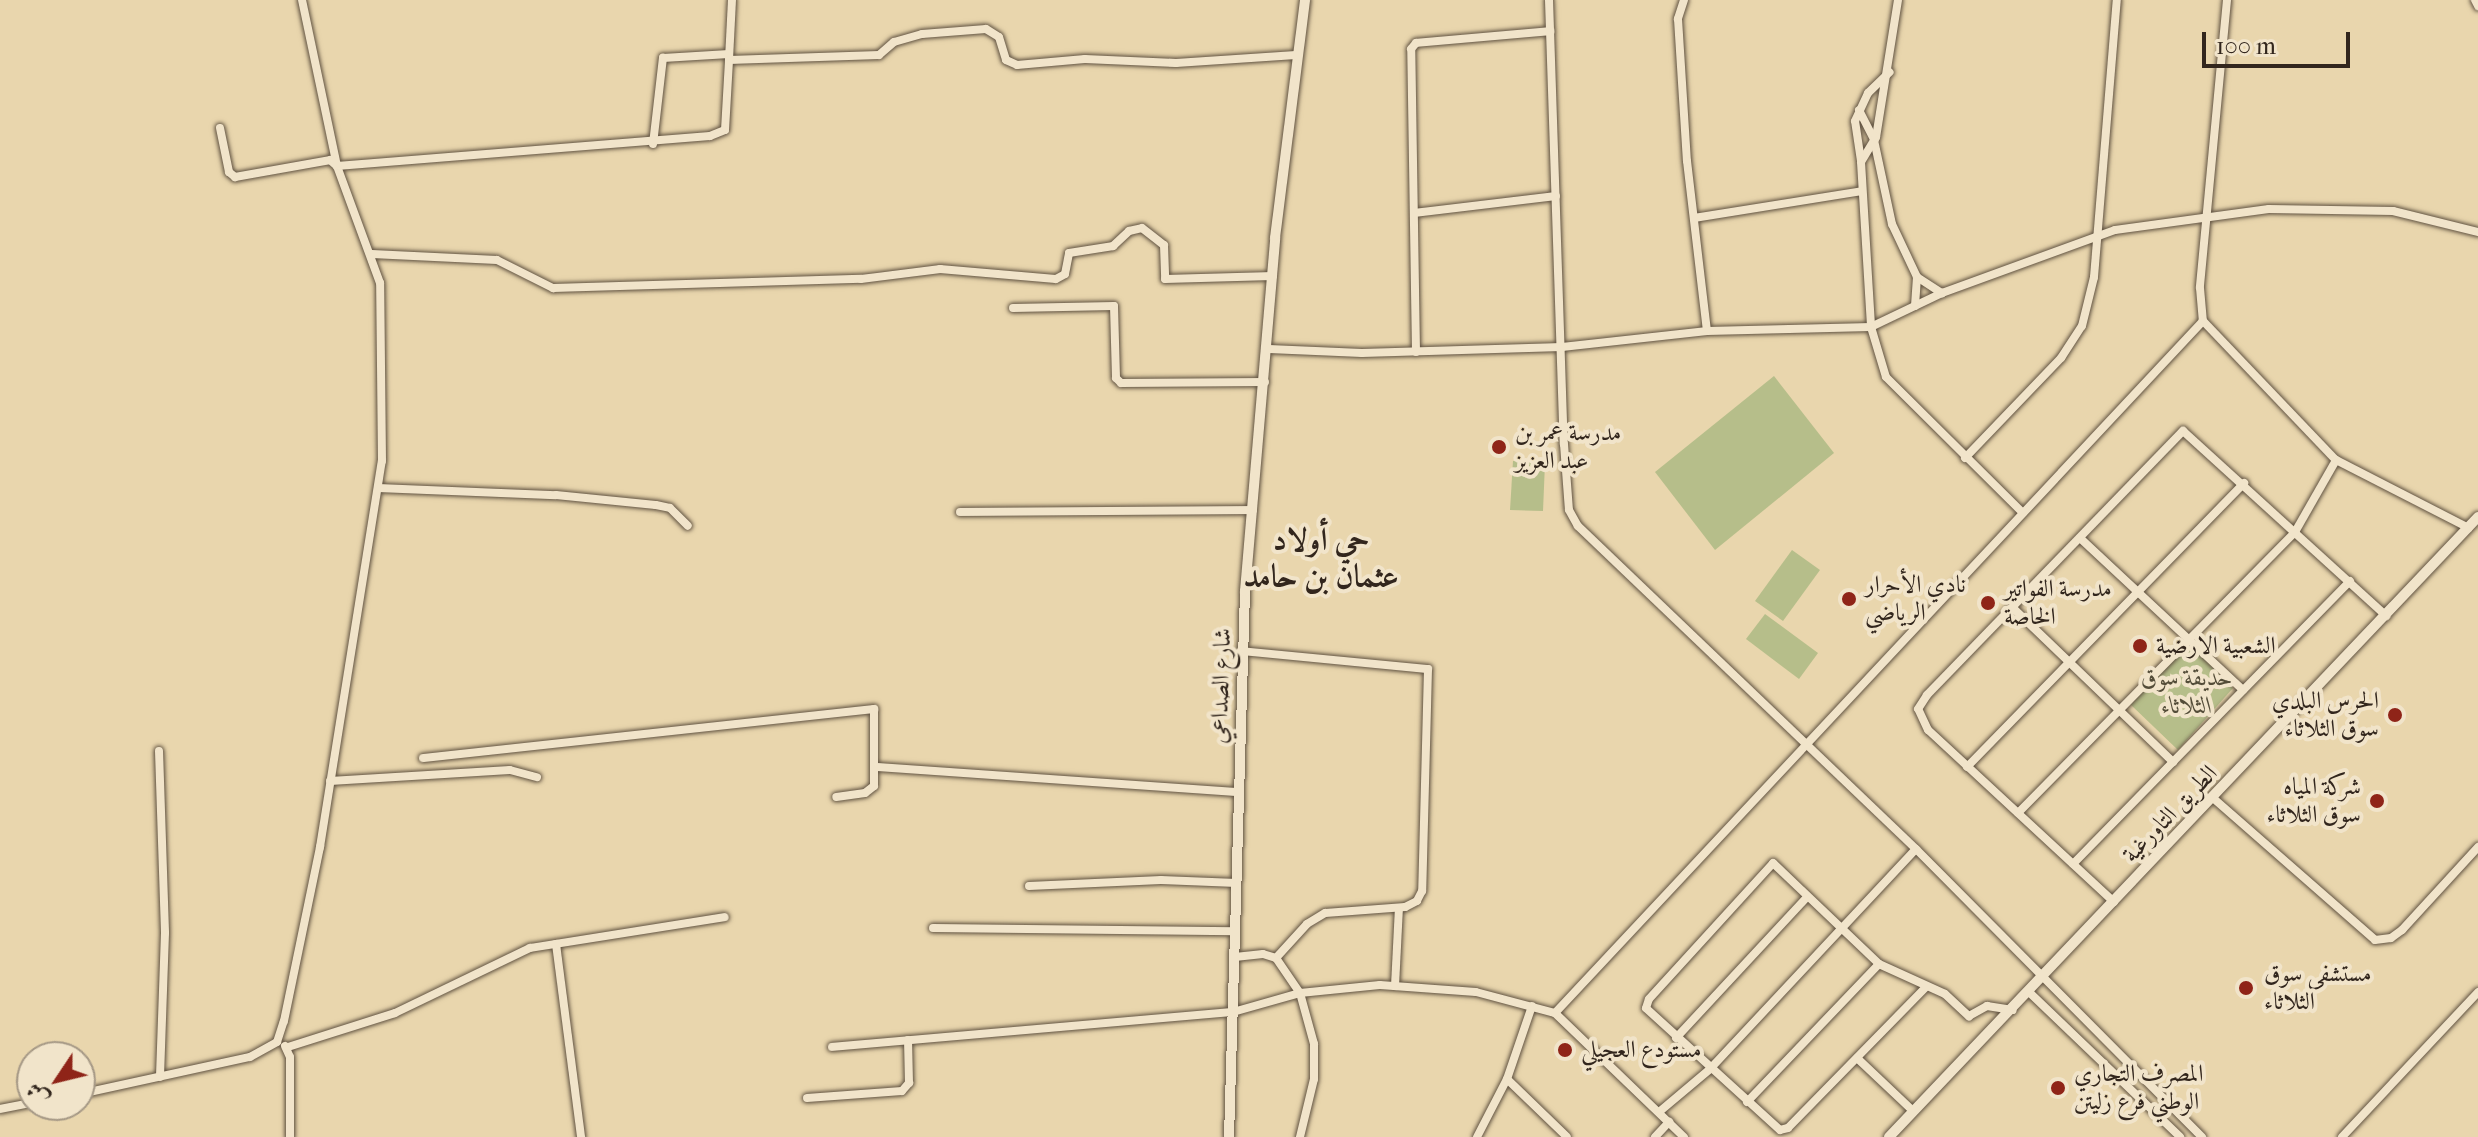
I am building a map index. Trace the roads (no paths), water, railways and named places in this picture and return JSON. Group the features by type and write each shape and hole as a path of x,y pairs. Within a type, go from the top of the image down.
{"street":[{"path":"96,1091 250,1057 277,1042 330,781 378,488 384,365 380,283 372,254 337,166 302,0"},
{"path":"220,128 229,172 235,177 330,160 337,166 653,144 725,130 732,0"},
{"name":"شارع الصداعي","path":"1229,1137 1241,651 1273,276 1296,55 1305,0"},
{"path":"1549,0 1569,510 1578,526 1916,849 2202,1137"},
{"path":"1684,0 1678,19 1694,218 1707,331"},
{"path":"1861,162 1874,140 1890,72 1898,0"},
{"path":"1965,458 2061,358 2082,326 2094,277 2117,0"},
{"path":"2227,0 2200,288 2203,321 2336,460 2469,528"},
{"path":"2475,0 2478,6"},
{"path":"653,144 663,58 879,55 903,38 986,29 999,37 1006,60 1017,65 1085,59 1176,63 1296,55"},
{"path":"1416,352 1413,45 1550,31"},
{"path":"1890,72 1876,82 1855,121 1861,162 1871,327 1886,377 2023,513"},
{"path":"1859,110 1874,140 1885,202 1917,277 1915,306"},
{"path":"1694,218 1862,191"},
{"path":"1414,213 1556,196"},
{"path":"1269,349 1416,352 1562,347 1707,331 1871,327 1942,293 2115,230 2269,209 2393,211 2478,232"},
{"path":"372,254 497,260 553,288 871,278 940,269 1056,279 1065,274 1069,253 1113,246 1129,231 1142,228 1164,245 1165,279 1273,276"},
{"path":"1917,277 1942,293"},
{"path":"1013,308 1114,306 1116,378 1121,383 1265,382"},
{"path":"1555,1013 2203,321"},
{"path":"2114,902 1928,730 1918,709 2080,538 2183,431 2244,483 2386,616"},
{"path":"2018,813 2295,532 2336,460"},
{"path":"1967,767 2244,483"},
{"path":"378,488 529,493 656,505 670,508 688,526"},
{"path":"960,512 1253,510"},
{"name":"الطريق التاورغية","path":"1889,1137 2014,1010 2478,517"},
{"path":"2080,538 2243,690"},
{"path":"2073,864 2350,581"},
{"path":"2014,609 2173,762"},
{"path":"1241,651 1428,669 1422,891 1417,901 1399,908 1325,913 1307,924 1276,958"},
{"path":"423,758 874,709 878,767 871,790 836,797"},
{"path":"159,751 165,933 160,1077"},
{"path":"878,767 1239,792"},
{"path":"330,781 510,770 537,777"},
{"path":"2213,798 2375,940 2391,938 2402,930 2478,847"},
{"path":"1659,1112 1710,1069 1916,849"},
{"path":"1926,987 1788,1128 1780,1130 1650,1015 1649,999 1773,863 1839,930 1879,964 1945,994 1969,1016 1987,1006 2014,1010"},
{"path":"1029,886 1161,880 1237,883"},
{"path":"1676,1038 1807,897"},
{"path":"1395,986 1399,908"},
{"path":"277,1042 288,1047 395,1013 514,954 556,944 725,917"},
{"path":"933,928 1236,931"},
{"path":"556,944 581,1137"},
{"path":"1235,957 1263,954 1276,958 1300,993 1314,1044 1314,1079 1300,1137"},
{"path":"1747,1102 1879,964"},
{"path":"832,1047 1233,1012 1341,985 1476,992 1555,1013 1684,1137"},
{"path":"2342,1137 2478,992"},
{"path":"2030,993 2180,1137"},
{"path":"1477,1137 1507,1079 1532,1006"},
{"path":"807,1098 907,1088 908,1040"},
{"path":"288,1047 290,1137"},
{"path":"1857,1058 1913,1111"},
{"path":"1507,1079 1567,1137"},
{"path":"1655,1137 1669,1122"}],"place":[{"name":"مدرسة عمر بن عبد العزيز","path":"1499,447"},
{"name":"نادي الأحرار الرياضي","path":"1849,599"},
{"name":"مدرسة الفواتير الخاصة","path":"1988,603"},
{"name":"الشعبية الارضية","path":"2140,646"},
{"name":"الحرس البلدي سوق الثلاثاء","path":"2395,715"},
{"name":"شركة المياه سوق الثلاثاء","path":"2377,801"},
{"name":"مستشفى سوق الثلاثاء","path":"2246,988"},
{"name":"مستودع العجيلي","path":"1565,1050"},
{"name":"المصرف التجاري الوطني فرع زليتن","path":"2058,1088"}],"district":[{"name":"حي أولاد عثمان بن حامد","path":"1321,560"}],"park label":[{"name":"حديقة سوق الثلاثاء","path":"2187,692"}]}
